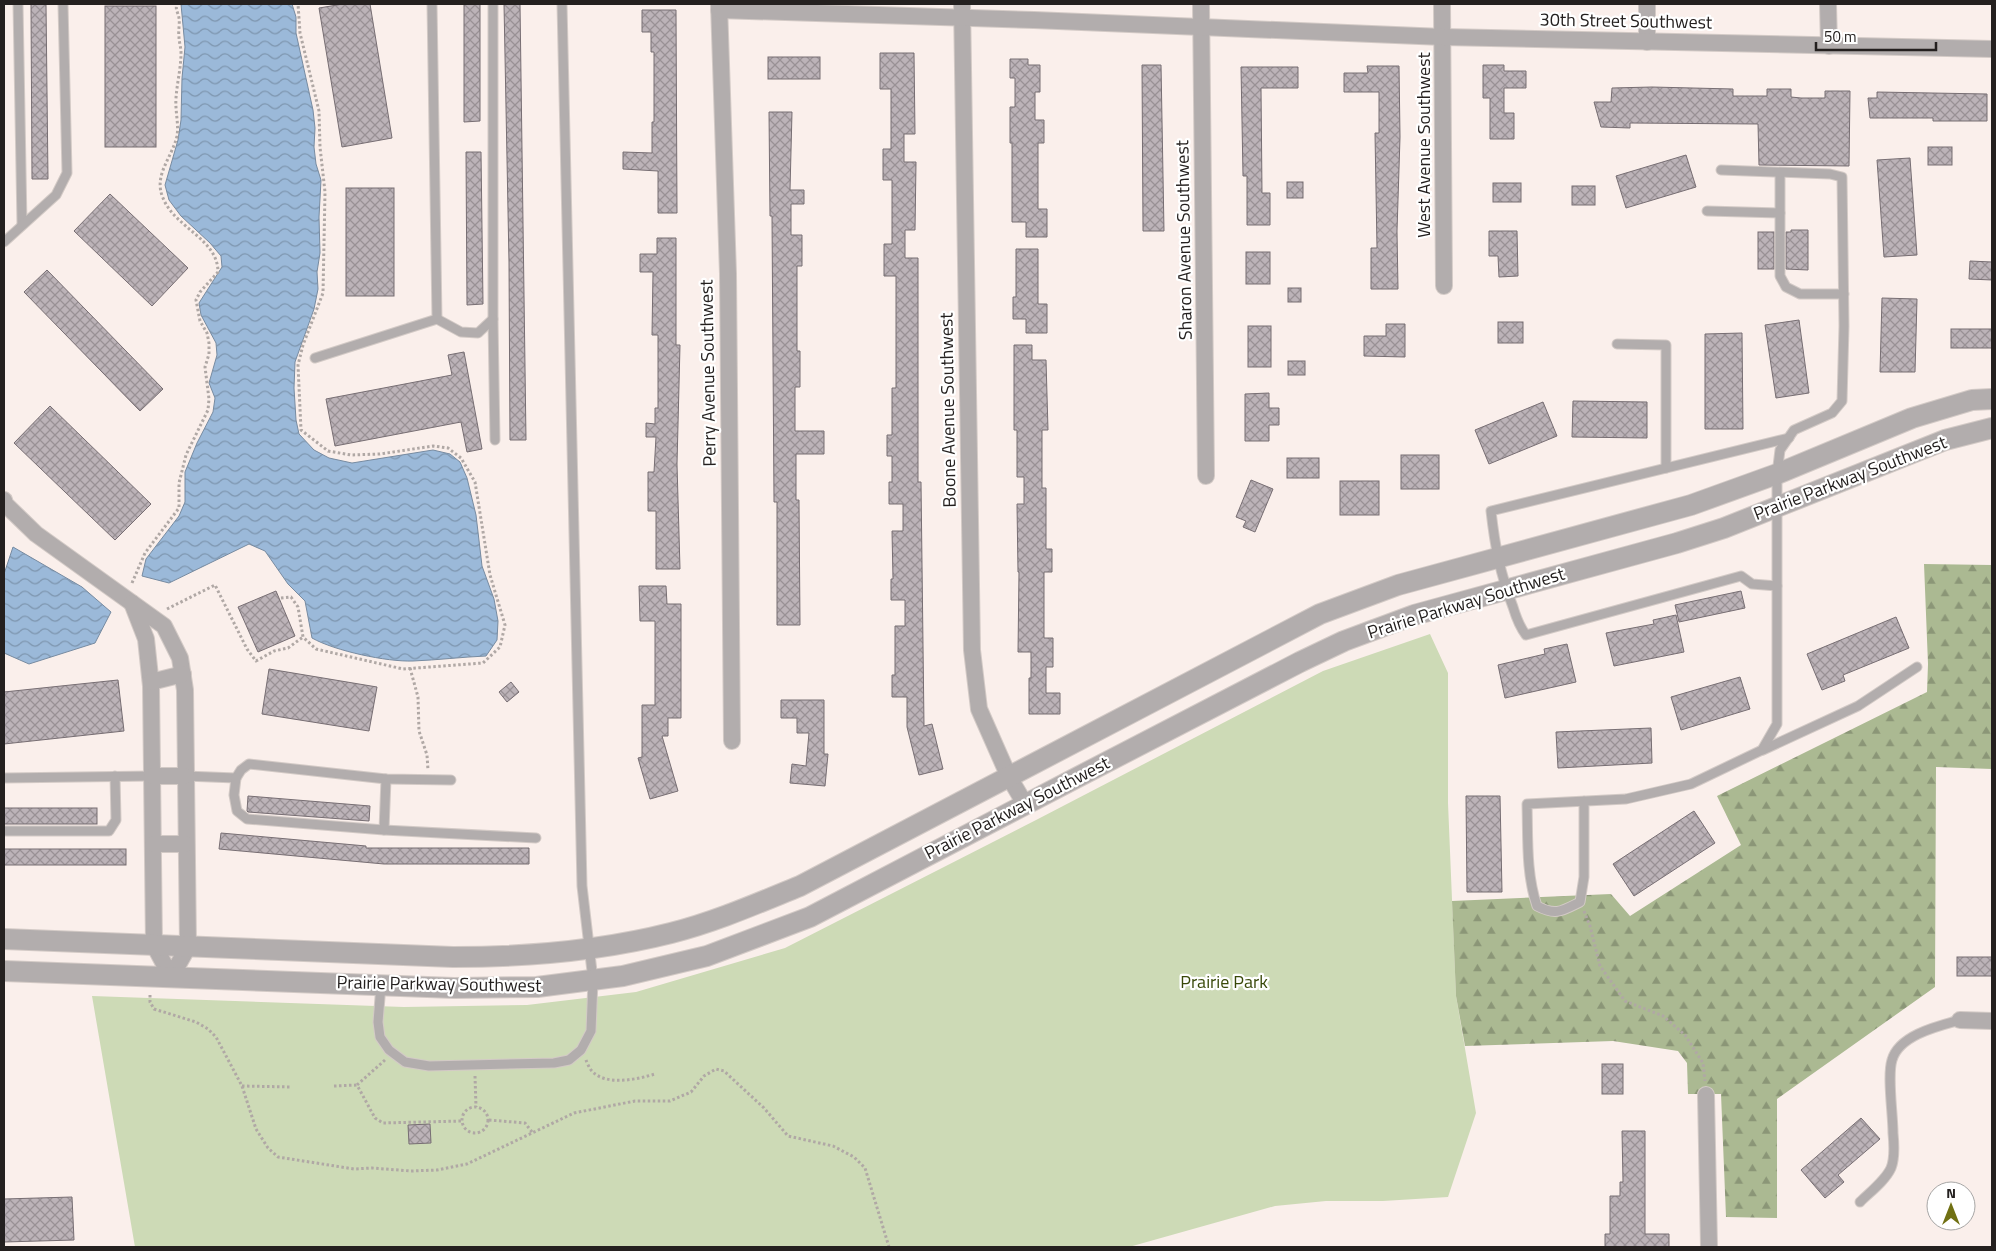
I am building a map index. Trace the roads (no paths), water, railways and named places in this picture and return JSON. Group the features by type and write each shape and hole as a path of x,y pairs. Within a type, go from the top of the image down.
{"street":[{"name":"Sharon Avenue Southwest","path":"1201,4 1206,476"},
{"name":"West Avenue Southwest","path":"1442,4 1444,286"},
{"path":"1647,4 1647,42"},
{"path":"1828,4 1829,46"},
{"name":"30th Street Southwest","path":"719,7 962,11 1202,26 1443,37 1992,49"},
{"name":"Perry Avenue Southwest","path":"719,7 728,274 732,741"},
{"name":"Boone Avenue Southwest","path":"962,11 972,650 980,709 1009,777 1025,804"},
{"name":"Prairie Parkway Southwest","path":"4,939 453,957 538,954 588,949 671,933 731,914 800,886 1320,614 1398,585 1691,505 1777,474 1912,418 1972,400 1992,399"},
{"name":"Prairie Parkway Southwest","path":"4,971 454,988 537,987 655,970 707,956 810,917 1025,804 1344,641 1414,615 1724,528 1945,440 1992,428"},
{"path":"4,500 5,504 36,534 132,594 164,626 180,658 185,690 188,947 171,977"},
{"path":"132,594 146,639 150,682 154,946 171,977"},
{"path":"150,682 183,674"},
{"path":"152,776 186,776"},
{"path":"153,844 186,844"},
{"path":"1960,1020 1992,1021"},
{"path":"1706,1095 1709,1247"}],"lane":[{"path":"18,4 22,225"},
{"path":"4,242 56,195 66,173 63,4"},
{"path":"432,4 437,319"},
{"path":"493,4 495,440"},
{"path":"381,985 378,1022 380,1037 391,1052 404,1062 429,1066 554,1063 569,1060 581,1050 591,1031 593,980 582,886 562,4"},
{"path":"1721,170 1830,174 1842,177 1844,294 1842,401 1832,413 1794,430 1780,450 1777,474 1777,724 1762,750"},
{"path":"1780,173 1780,276 1786,287 1800,294 1844,294"},
{"path":"1706,211 1780,213"},
{"path":"315,358 437,319 461,332 478,333 493,319"},
{"path":"1617,344 1666,345 1666,468"},
{"path":"1777,586 1752,584 1742,576 1526,635 1521,628 1506,589 1497,558 1491,511 1789,438"},
{"path":"1584,801 1584,877 1580,902 1561,912 1548,912 1537,906 1533,894 1530,873 1527,804 1584,801 1626,799 1691,784 1858,706 1917,668"},
{"path":"451,780 386,779 249,764 241,770 236,778 234,795 236,811 247,819 384,830 536,838"},
{"path":"4,831 110,831 116,820 115,776"},
{"path":"4,778 152,776"},
{"path":"186,776 236,778"},
{"path":"384,830 386,779"},
{"path":"1860,1202 1892,1166 1894,1146 1890,1073 1892,1059 1898,1049 1912,1038 1929,1029 1960,1020"}],"water":[{"path":"181,4 292,4 296,17 296,33 313,110 315,128 314,147 316,164 321,180 318,289 314,309 295,362 294,388 299,434 314,450 329,458 352,463 433,450 450,454 460,462 467,478 476,515 482,566 494,599 498,621 497,640 486,656 422,661 389,660 361,655 322,643 312,638 305,601 288,584 265,551 249,544 169,583 142,576 146,559 179,516 185,502 185,472 213,412 215,398 209,383 217,355 216,343 201,315 199,303 222,267 221,256 181,216 169,200 165,185 178,140 181,120 185,47"},
{"path":"13,547 82,587 111,612 95,643 29,664 4,653 4,574"}],"park label":[{"name":"Prairie Park","path":"1224,982"}]}
